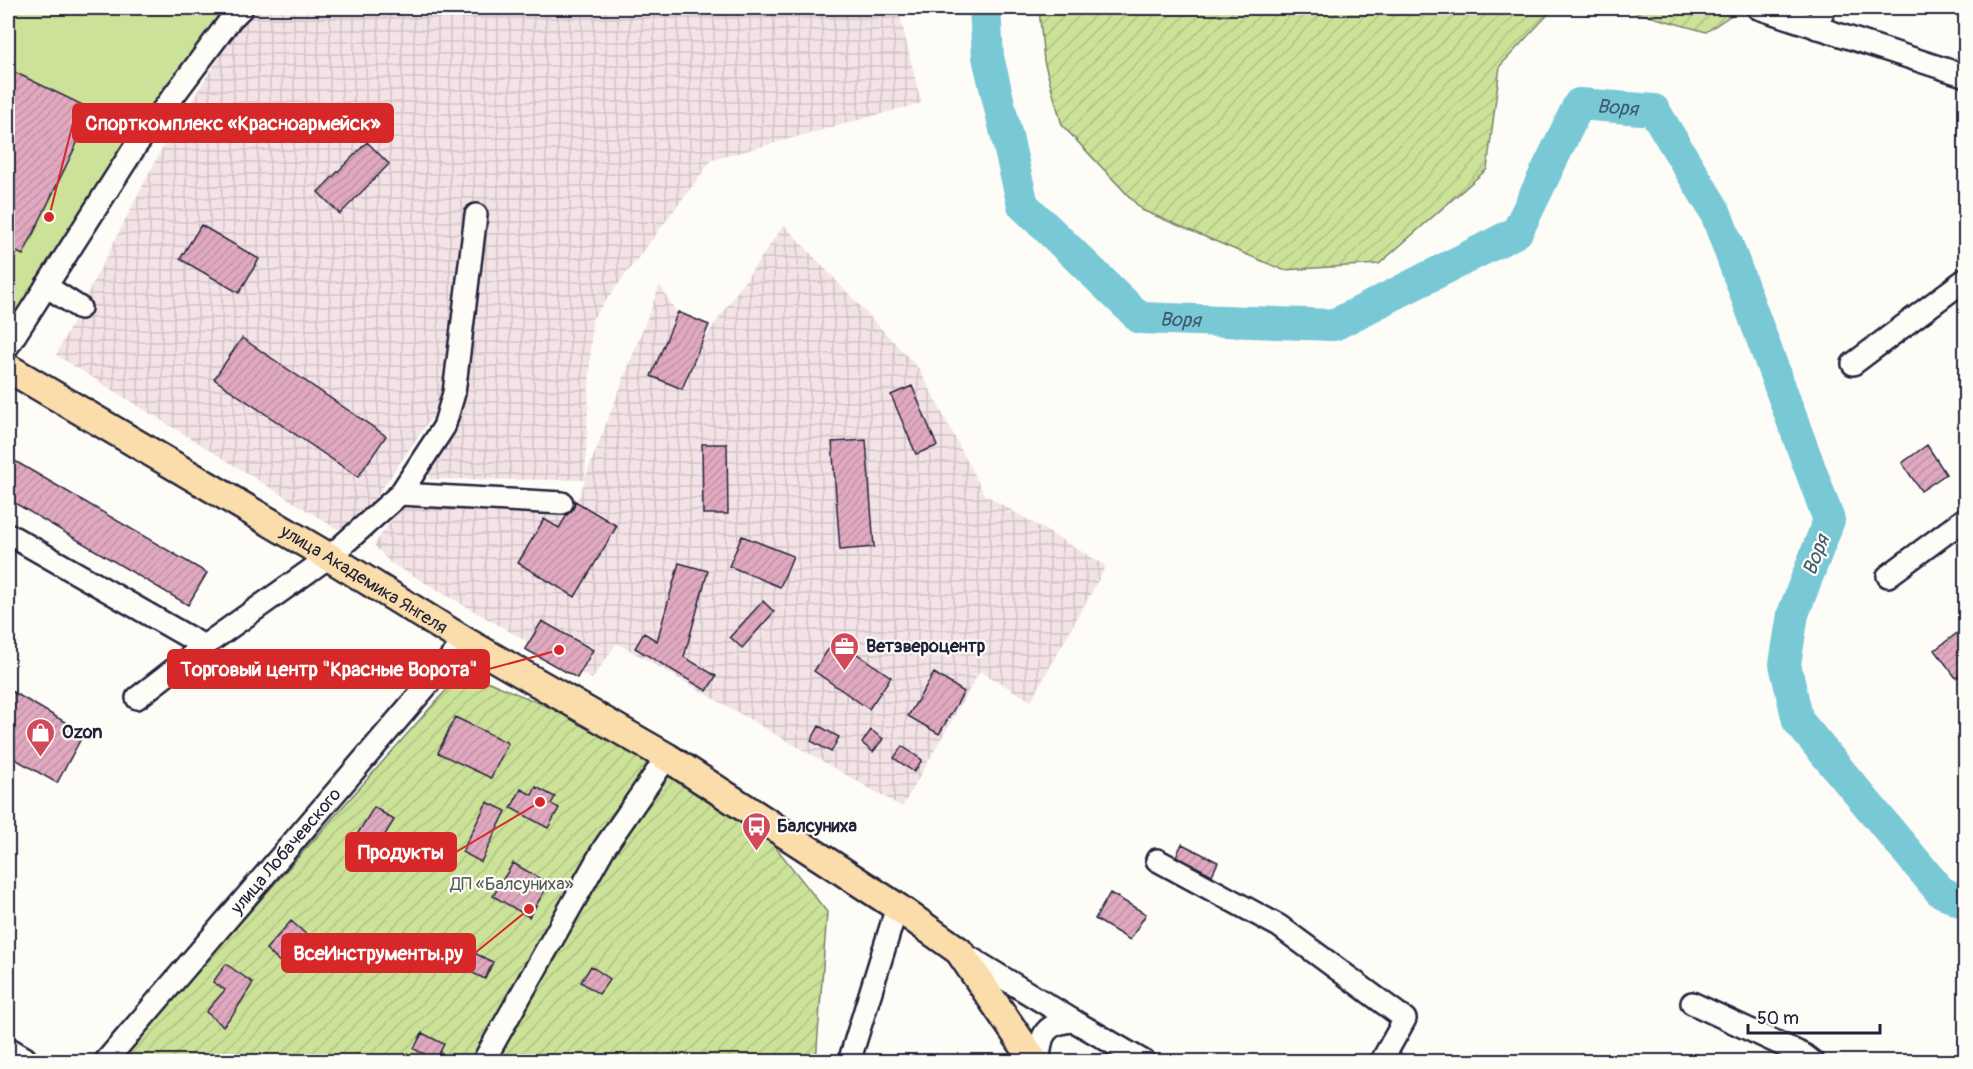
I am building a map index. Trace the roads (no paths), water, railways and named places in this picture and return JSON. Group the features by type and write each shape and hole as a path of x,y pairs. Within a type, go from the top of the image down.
{"main road":[{"name":"улица Академика Янгеля","path":"8,368 329,557 465,641 667,757 897,907 959,951"},
{"path":"959,951 1037,1062"}],"street":[{"path":"1758,8 1965,76"},
{"path":"1817,27 1824,8"},
{"path":"8,346 135,147 233,11"},
{"path":"137,698 204,646 329,557 400,494 444,427 454,393 476,215"},
{"path":"1853,364 1965,279"},
{"path":"46,286 80,308"},
{"path":"400,494 562,503"},
{"path":"1888,576 1965,518"},
{"path":"8,534 204,646"},
{"name":"улица Лобачевского","path":"105,1062 465,641"},
{"path":"483,1062 604,848 667,757"},
{"path":"1157,860 1279,926 1405,1019 1381,1062"},
{"path":"849,1062 897,907"},
{"path":"959,951 1145,1062"},
{"path":"1692,1003 1804,1055 1813,1062"},
{"path":"1037,1062 1042,1036 1050,1026 1060,1022 1074,1021"},
{"path":"8,1048 25,1058 26,1062"}],"waterway":[{"name":"Воря","path":"985,8 988,57 1023,205 1140,318 1334,325 1517,232 1579,104 1654,110 1715,211 1829,520 1793,614 1785,664 1798,721 1940,891 1966,904"}],"place":[{"name":"Спорткомплекс «Красноармейск»","path":"49,217"},
{"name":"Торговый центр \"Красные Ворота\"","path":"559,650"},
{"name":"Ветзвероцентр","path":"845,672"},
{"name":"Ozon","path":"41,758"},
{"name":"Продукты","path":"540,802"},
{"name":"Балсуниха","path":"756,852"},
{"name":"ВсеИнструменты.ру","path":"529,909"}],"park label":[{"name":"ДП «Балсуниха»","path":"512,884"}]}
